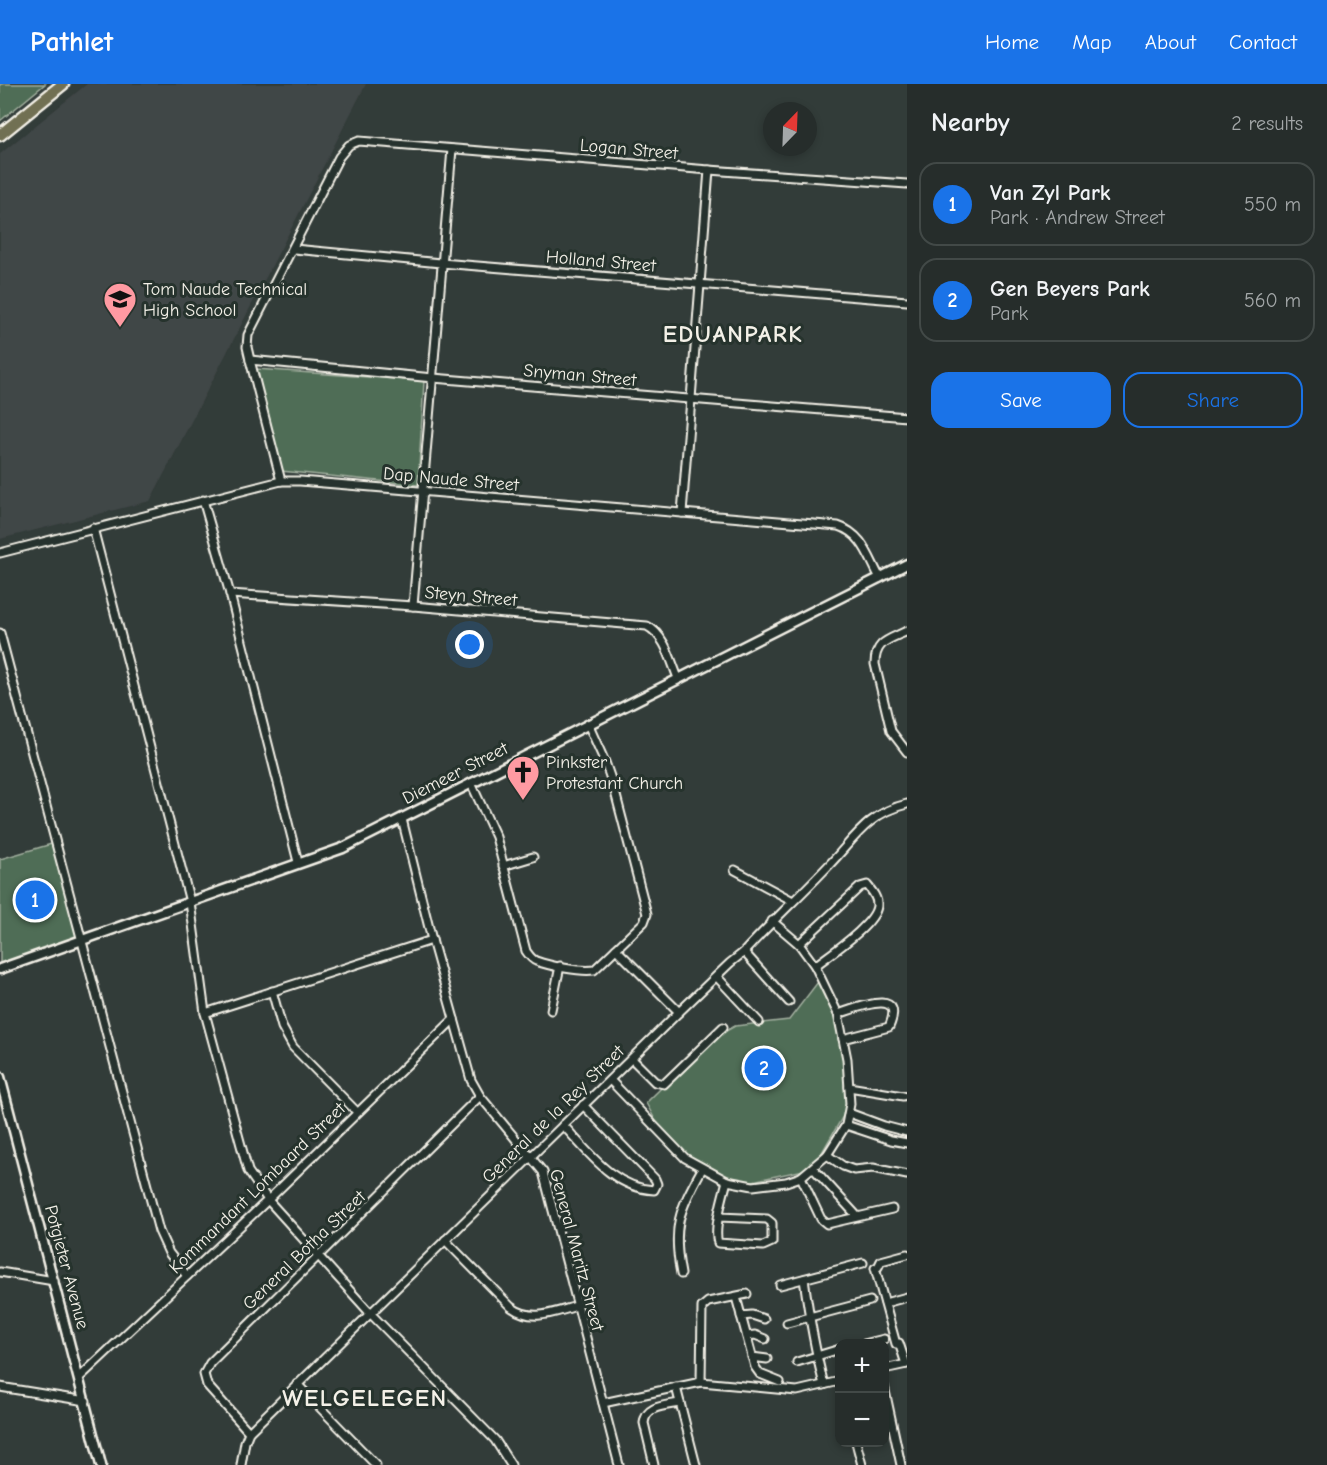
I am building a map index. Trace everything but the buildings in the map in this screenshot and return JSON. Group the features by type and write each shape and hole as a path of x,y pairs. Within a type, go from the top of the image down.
{"main road":[{"path":"0,135 63,84"}],"street":[{"name":"Logan Street","path":"294,249 339,157 349,145 359,141 907,184"},
{"path":"413,606 452,149"},
{"path":"682,513 709,170"},
{"path":"281,481 247,347 249,330 294,249"},
{"name":"Holland Street","path":"294,249 907,301"},
{"name":"Snyman Street","path":"250,360 433,378 907,417"},
{"name":"Dap Naude Street","path":"0,553 281,481 811,523 846,529 858,537 880,578"},
{"path":"203,500 230,594 298,862"},
{"path":"93,528 190,902 205,1013 244,1160 253,1180 268,1200 370,1313 495,1440 511,1465"},
{"name":"Diemeer Street","path":"0,969 334,851 402,819 678,678 729,658 907,564"},
{"name":"Steyn Street","path":"230,594 413,606 647,626 661,638 678,678"},
{"path":"907,631 878,647 874,664 891,731 907,752"},
{"path":"0,633 159,1231 169,1253 187,1276"},
{"path":"471,783 494,833 526,951 537,961 594,970 644,922 646,910 614,788 588,724"},
{"name":"General de la Rey Street","path":"249,1432 679,1012 744,952 830,864 858,830 892,807 907,806"},
{"name":"General Maritz Street","path":"402,819 468,1073 480,1096 540,1167 545,1178 618,1465"},
{"path":"503,866 533,857"},
{"path":"735,870 793,901"},
{"path":"799,944 860,886 867,885 874,894 877,905 871,920 815,966"},
{"path":"610,1080 685,1158 726,1181 765,1185 801,1177 827,1155 846,1125 849,1113 847,1059 838,1014 815,966 799,944 772,921"},
{"path":"205,1013 432,940"},
{"path":"616,949 679,1012"},
{"path":"744,952 789,1002"},
{"path":"552,1010 560,966"},
{"path":"717,976 759,1022"},
{"path":"272,991 282,1027 293,1047 357,1112"},
{"path":"838,1014 880,1002 889,1004 893,1008 894,1017 888,1028 843,1040"},
{"name":"Kommandant Lombaard Street","path":"80,1377 268,1200 454,1019"},
{"path":"632,1059 655,1082 664,1084 723,1027"},
{"name":"Potgieter Avenue","path":"0,1077 80,1377 101,1465"},
{"path":"849,1087 903,1096"},
{"name":"General Botha Street","path":"249,1432 207,1385 204,1374 214,1358 480,1096"},
{"path":"563,1125 610,1174 623,1182 654,1190 657,1185 655,1179 583,1106"},
{"path":"849,1113 907,1132"},
{"path":"846,1125 907,1143"},
{"path":"827,1155 843,1166 854,1170 873,1168 907,1175"},
{"path":"813,1168 857,1216"},
{"path":"681,1274 676,1236 678,1220 702,1169"},
{"path":"801,1177 822,1221 832,1224 892,1209"},
{"path":"719,1217 767,1219 772,1223 772,1242 763,1246 719,1244 716,1238 719,1217 726,1181"},
{"path":"445,1240 511,1307 522,1314 534,1316 577,1306"},
{"path":"889,1368 907,1364 903,1342 896,1344 875,1268 881,1261 907,1254"},
{"path":"780,1285 863,1263"},
{"path":"0,1272 54,1281"},
{"path":"804,1279 816,1355 824,1384"},
{"path":"700,1382 702,1307 708,1302 747,1294"},
{"path":"736,1297 755,1367 760,1374 780,1382"},
{"path":"885,1303 907,1297"},
{"path":"787,1323 870,1300"},
{"path":"741,1316 753,1315 764,1319"},
{"path":"747,1336 754,1335 765,1339"},
{"path":"797,1362 835,1350"},
{"path":"752,1357 767,1359"},
{"path":"603,1403 700,1382 797,1391 835,1382"},
{"path":"297,1384 376,1465"},
{"path":"0,1387 86,1401"},
{"path":"676,1387 696,1465"},
{"path":"886,1393 901,1465"},
{"path":"654,1465 644,1424 645,1417 653,1408 680,1403"},
{"path":"241,1465 249,1432"},
{"path":"857,1447 862,1465"}],"shaded area":[{"name":"Tom Naude Technical High School","path":"87,84 366,84 150,501 0,539 0,154"}],"green space":[{"path":"0,84 45,84 0,121"},
{"path":"256,369 424,381 418,485 281,471"},
{"path":"55,843 81,941 0,969 0,859"},
{"path":"821,978 846,1051 850,1104 813,1168 739,1184 694,1164 664,1136 646,1103 710,1040 735,1026 789,1020"}],"place":[{"name":"Tom Naude Technical High School","path":"120,328"},
{"name":"Pinkster Protestant Church","path":"523,801"},
{"name":"Van Zyl Park","path":"35,900"},
{"name":"Gen Beyers Park","path":"764,1068"}],"district":[{"name":"EDUANPARK","path":"733,334"},
{"name":"WELGELEGEN","path":"365,1398"}]}
